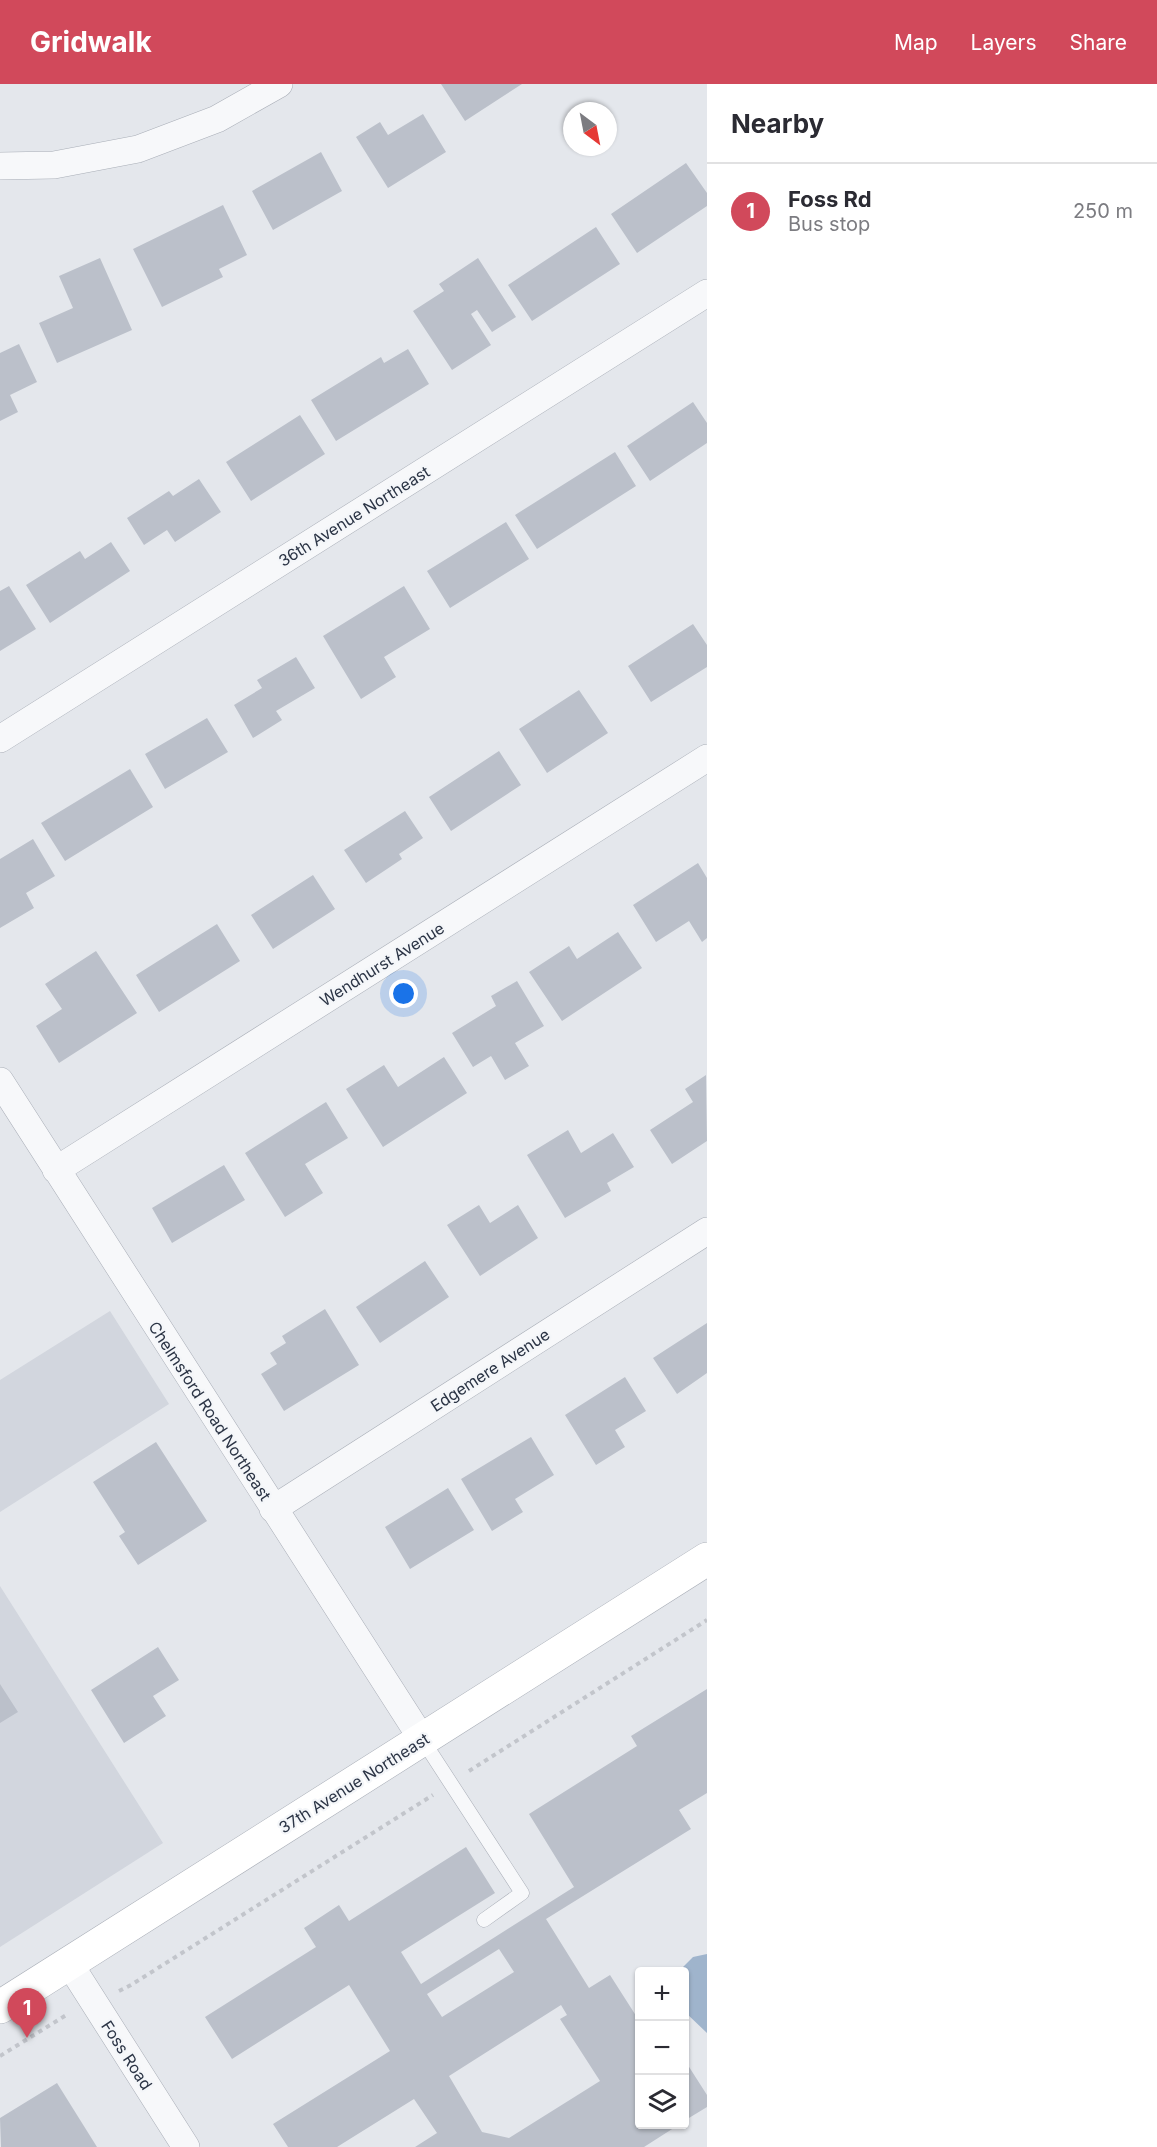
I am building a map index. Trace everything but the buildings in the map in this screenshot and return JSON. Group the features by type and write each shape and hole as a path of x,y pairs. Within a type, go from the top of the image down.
{"main road":[{"name":"37th Avenue Northeast","path":"0,2007 707,1559"}],"street":[{"path":"0,166 54,165 138,148 217,119 279,84"},
{"name":"36th Avenue Northeast","path":"0,739 707,293"},
{"name":"Wendhurst Avenue","path":"56,1170 707,758"},
{"name":"Chelmsford Road Northeast","path":"0,1081 422,1739"},
{"name":"Edgemere Avenue","path":"273,1509 707,1231"},
{"name":"Foss Road","path":"69,1963 186,2147"}],"lane":[{"path":"422,1739 522,1893 484,1920"}],"path":[{"path":"131,1985 707,1620"},
{"path":"0,2056 60,2018"}],"shaded area":[{"path":"110,1311 169,1404 0,1512 0,1380"},
{"path":"0,1586 163,1843 0,1947"}],"water":[{"path":"707,1954 707,2033 689,2016 689,1967 683,1967 693,1957"}],"place":[{"name":"Foss Rd","path":"27,2038"}]}
